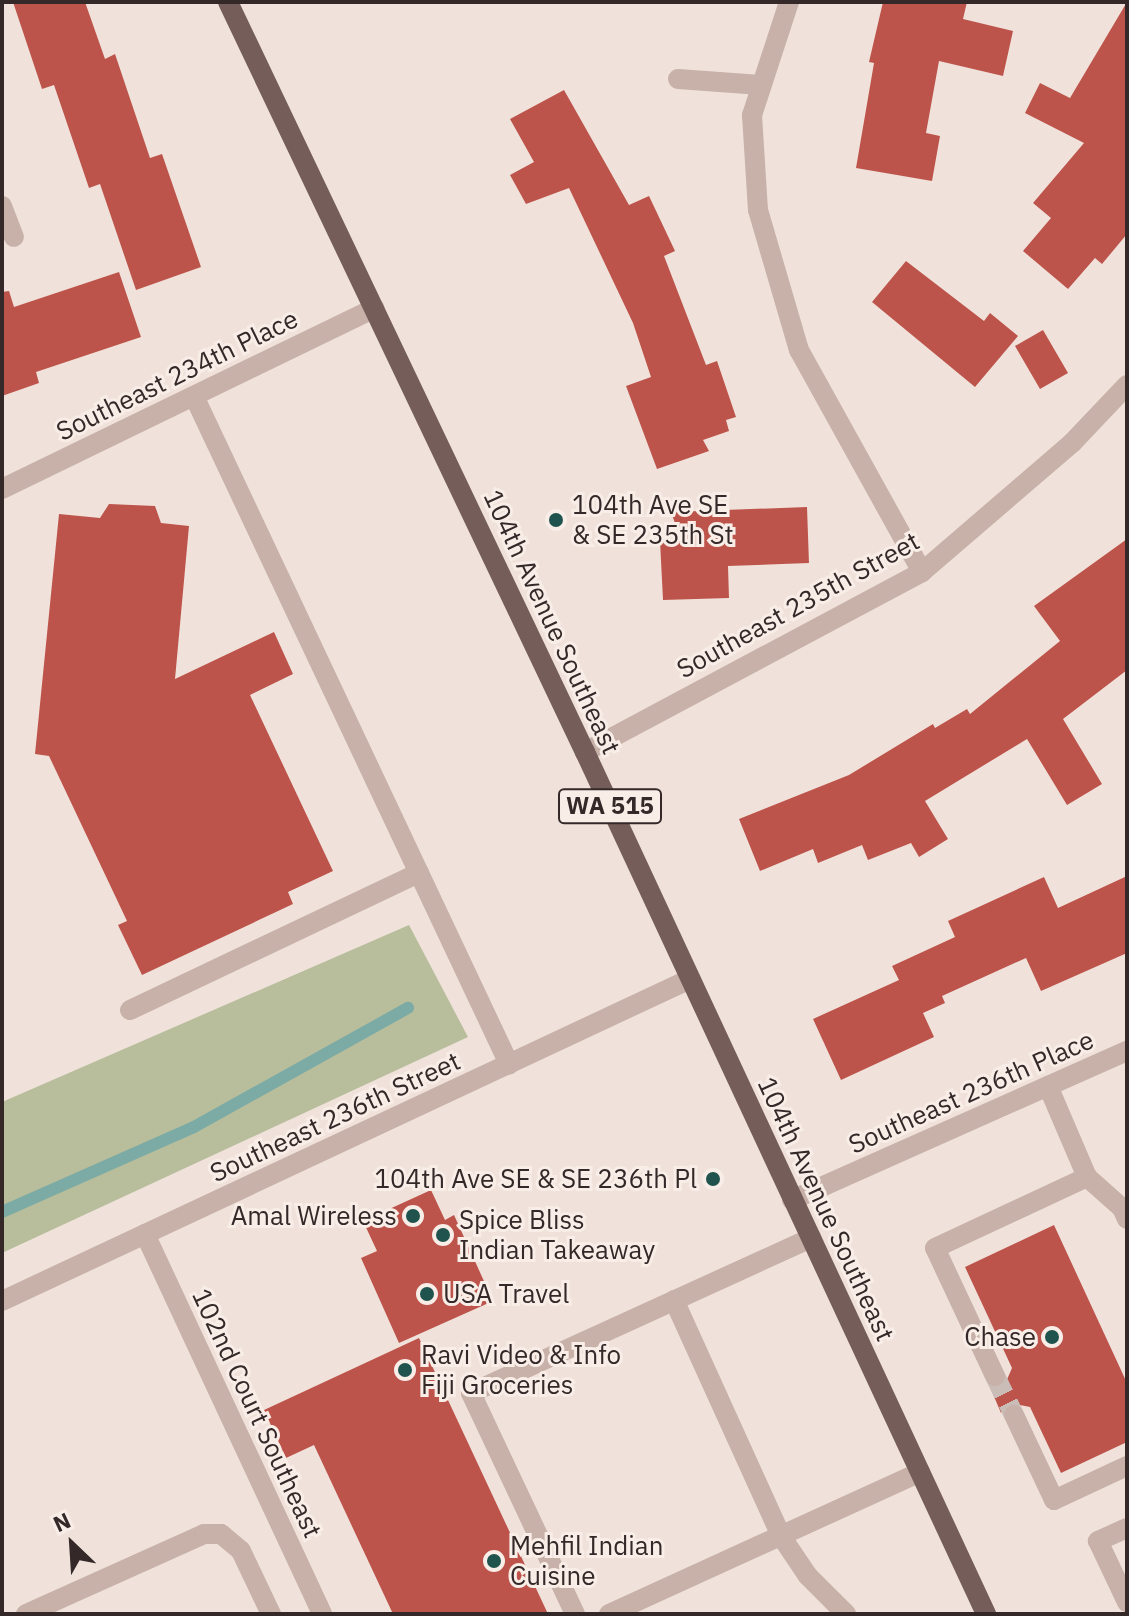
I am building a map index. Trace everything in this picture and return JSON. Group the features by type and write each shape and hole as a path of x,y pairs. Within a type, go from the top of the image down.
{"main road":[{"name":"104th Avenue Southeast","path":"228,2 585,752 986,1614"}],"street":[{"path":"789,2 752,115 758,210 776,284 799,350 922,572"},
{"path":"678,79 761,85"},
{"path":"2,206 14,237"},
{"name":"Southeast 234th Place","path":"2,489 374,308"},
{"name":"Southeast 235th Street","path":"585,752 922,572 1072,443 1127,385"},
{"path":"194,396 509,1064"},
{"path":"130,1010 419,873"},
{"name":"Southeast 236th Street","path":"2,1301 690,979"},
{"name":"Southeast 236th Place","path":"792,1200 1127,1051"},
{"path":"1048,1086 1087,1177 1122,1208 1127,1219"},
{"path":"995,1376 935,1248 1087,1177"},
{"name":"102nd Court Southeast","path":"145,1234 322,1614"},
{"path":"575,1614 471,1393 811,1238"},
{"path":"674,1300 781,1536 808,1576 846,1614"},
{"path":"1014,1415 1054,1500 1127,1466"},
{"path":"609,1614 920,1472"},
{"path":"1127,1528 1098,1541 1127,1602"},
{"path":"26,1614 204,1534 221,1534 241,1551 271,1614"}],"green space":[{"path":"409,925 468,1037 2,1253 2,1102"}],"building":[{"path":"13,2 85,2 105,59 115,54 150,158 162,154 201,267 136,290 100,184 89,188 54,85 42,89"},
{"path":"883,2 967,2 963,19 1013,31 1003,76 939,61 926,133 940,136 932,181 856,168 874,63 869,62"},
{"path":"1127,2 1127,234 1102,264 1095,258 1068,289 1023,251 1051,218 1033,203 1084,143 1025,113 1040,83 1070,98"},
{"path":"564,90 629,205 649,196 675,251 664,256 706,365 717,361 736,417 726,420 729,431 703,440 709,451 657,469 626,386 651,377 633,323 569,188 526,204 510,175 534,162 510,119"},
{"path":"906,261 984,321 990,313 1018,336 975,387 872,302"},
{"path":"119,272 141,337 36,372 39,383 2,396 2,292 9,291 14,307"},
{"path":"1043,330 1068,373 1040,389 1015,346"},
{"path":"109,504 155,506 161,523 189,526 175,679 274,632 293,674 250,695 333,871 288,892 293,904 142,975 118,925 127,921 49,756 35,754 59,514 100,518"},
{"path":"807,507 809,563 728,566 729,598 663,600 660,541 681,540 671,512"},
{"path":"1127,539 1127,670 1063,719 1102,784 1067,805 1027,739 925,801 948,839 919,857 911,843 868,860 862,845 818,863 813,849 760,871 739,819 849,775 933,724 935,728 967,709 970,714 1060,641 1034,606"},
{"path":"1127,876 1127,953 1041,991 1026,958 942,996 945,1003 923,1013 934,1037 841,1080 813,1019 899,980 892,966 955,937 948,921 1044,877 1058,908"},
{"path":"431,1190 445,1220 454,1215 493,1301 399,1343 361,1258 377,1251 363,1221"},
{"name":"Chase","path":"1054,1225 1127,1383 1127,1442 1061,1473 1030,1407 1009,1403 1001,1413 990,1387 1005,1384 1012,1368 965,1267"},
{"path":"419,1338 548,1614 393,1614 314,1445 286,1458 264,1410"}],"waterway":[{"path":"2,1212 194,1127 408,1008"}],"tunnel":[{"path":"995,1376 1014,1415"}],"place":[{"name":"104th Ave SE & SE 235th St","path":"556,520"},
{"name":"104th Ave SE & SE 236th Pl","path":"713,1179"},
{"name":"Amal Wireless","path":"413,1216"},
{"name":"Spice Bliss Indian Takeaway","path":"443,1235"},
{"name":"USA Travel","path":"427,1294"},
{"name":"Chase","path":"1052,1337"},
{"name":"Ravi Video & Info Fiji Groceries","path":"405,1370"},
{"name":"Mehfil Indian Cuisine","path":"494,1561"}]}
